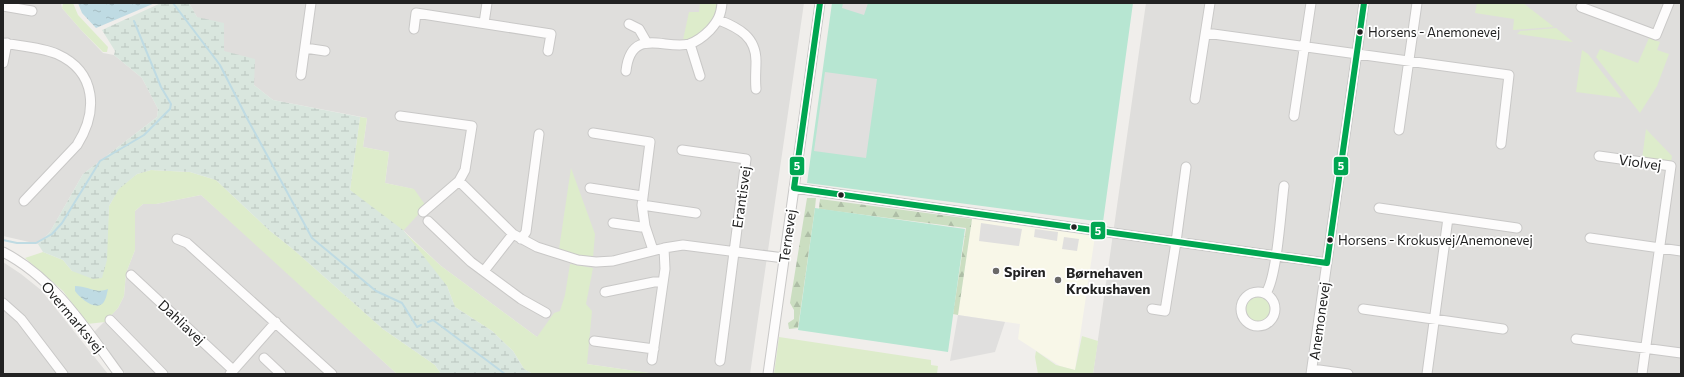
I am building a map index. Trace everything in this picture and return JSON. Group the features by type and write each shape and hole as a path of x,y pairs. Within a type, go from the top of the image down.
{"street":[{"path":"301,75 311,3"},
{"path":"484,23 487,3"},
{"path":"626,71 627,62 631,54 638,47 647,43 690,44 707,33 719,20 722,3"},
{"name":"Ternevej","path":"768,374 820,3"},
{"path":"1195,99 1210,3"},
{"path":"1294,116 1311,3"},
{"name":"Anemonevej","path":"1312,372 1364,3"},
{"path":"1399,130 1417,3"},
{"path":"1581,7 1656,35 1668,3"},
{"path":"3,6 32,11"},
{"path":"414,29 416,13 551,34 548,51"},
{"path":"719,20 738,28 746,34 752,42 756,61 754,78 756,89"},
{"path":"629,24 639,30 647,43"},
{"path":"1206,33 1509,75 1501,144"},
{"path":"3,63 5,43 58,54 69,61 82,74 91,94 89,122 78,145 24,201"},
{"path":"690,44 700,76"},
{"path":"305,48 325,51"},
{"path":"400,116 472,126 467,166 459,181 423,212"},
{"path":"593,133 650,142 642,201 645,226 653,250"},
{"path":"522,239 526,232 539,134"},
{"name":"Erantisvej","path":"682,150 746,159 720,361"},
{"name":"Violvej","path":"1598,156 1671,166 1642,374"},
{"path":"1152,309 1165,311 1186,167"},
{"path":"459,181 512,234 537,247 578,260 596,262 613,261 653,250 683,245 784,258"},
{"path":"1266,293 1270,288 1276,256 1284,186"},
{"path":"590,188 696,213"},
{"path":"794,188 1327,263"},
{"path":"1379,208 1517,228"},
{"path":"1427,374 1448,218"},
{"path":"428,221 458,252 522,299 546,313"},
{"path":"613,223 641,227 645,226"},
{"path":"484,271 512,234"},
{"path":"1590,238 1681,251"},
{"path":"177,239 187,243 332,374"},
{"path":"652,360 666,255 664,248"},
{"name":"Overmarksvej","path":"3,252 15,258 39,276 59,295 119,374"},
{"name":"Dahliavej","path":"131,275 231,372 276,322"},
{"path":"605,292 654,282 662,282"},
{"path":"3,303 21,319 63,374"},
{"path":"1363,309 1503,328"},
{"path":"110,320 163,374"},
{"path":"1576,339 1681,353"},
{"path":"594,341 654,349"},
{"path":"264,358 278,373"},
{"path":"1312,372 1348,374"}],"shaded area":[{"path":"3,3 61,3 62,8 103,53 114,55 142,78 158,109 157,117 83,174 50,232 38,244 3,236"},
{"path":"189,3 804,3 750,374 656,374 587,364 537,337 441,266 403,230 413,189 385,183 389,152 363,147 367,118 273,100 254,85 224,51 197,17"},
{"path":"843,3 868,3 864,15 842,8"},
{"path":"1146,3 1681,3 1681,374 1093,374"},
{"path":"825,72 877,79 866,158 814,151"},
{"path":"201,195 397,374 126,374 93,333 118,308 124,296 126,273 135,250 135,211 143,204 156,204"},
{"path":"972,219 1095,236 1075,370 1060,366 1018,339 1020,324 958,315"},
{"path":"981,223 1022,229 1019,246 979,241"},
{"path":"1035,229 1058,232 1057,241 1034,237"},
{"path":"1064,237 1079,239 1077,251 1062,249"},
{"path":"3,262 41,290 108,374 3,374"},
{"path":"958,315 1005,322 995,352 950,361"}],"green space":[{"path":"63,3 73,3 78,15 108,47 107,52 103,52 82,31 62,8"},
{"path":"161,3 189,3 197,17 224,23 224,51 255,59 254,85 273,100 360,117 350,190 403,230 447,286 455,307 492,331 513,351 524,369 533,374 441,374 435,365 383,329 294,250 269,230 216,180 190,172 151,170 137,174 119,189 109,206 107,260 102,278 93,279 72,271 63,260 43,252 38,244 50,232 83,174 157,117 158,109 142,78 114,55 115,51 102,30"},
{"path":"700,3 718,3 714,17 710,25 703,32 696,37 683,40 689,12 699,12"},
{"path":"832,3 1133,3 1103,222 807,183"},
{"path":"1477,3 1523,3 1554,27 1513,30 1514,19 1475,13"},
{"path":"1556,28 1573,42 1517,34 1520,31"},
{"path":"1649,38 1660,42 1657,50 1669,54 1657,86 1640,113 1596,57 1600,49 1638,63"},
{"path":"1582,50 1588,54 1622,98 1576,92"},
{"path":"360,117 367,118 363,147 389,152 385,183 414,189 426,206 403,231 441,266 537,337 554,313 560,311 565,295 570,264 593,268 586,304 592,311 587,364 656,374 533,374 524,369 513,351 492,331 455,307 447,286 350,190"},
{"path":"1646,129 1672,156 1671,162 1642,159"},
{"path":"571,168 595,234 593,258 582,257 559,249"},
{"path":"151,170 190,172 216,180 269,230 294,250 383,329 435,365 441,374 397,374 201,195 156,204 143,204 135,211 135,250 126,273 124,296 118,308 105,322 87,324 63,291 25,258 43,252 63,260 72,271 108,223 109,206 119,188 137,174"},
{"path":"807,198 816,198 815,208 798,328 789,329 788,323 794,319 794,310 790,303"},
{"path":"820,199 972,219 958,315 953,314 966,228 819,209"},
{"path":"815,208 965,229 948,352 798,330"},
{"path":"1258,294 1268,298 1272,308 1268,318 1258,322 1248,318 1244,308 1248,298"},
{"path":"1082,336 1098,341 1093,374 1038,374 1035,357 1036,351 1056,365 1075,370"},
{"path":"779,337 931,360 931,365 938,366 937,374 774,374"}],"water":[{"path":"78,3 155,3 96,28 82,13"},
{"path":"75,286 100,291 108,289 103,303 95,305 80,297 75,291"}],"waterway":[{"path":"173,3 220,65 312,238 376,291 402,303 417,327 421,325"},
{"path":"3,240 17,243 36,243 52,234 62,223 100,161 144,135 170,109 171,104 161,87 134,21"},
{"path":"428,322 433,320 505,374"}],"transit line":[{"name":"5","path":"820,3 794,188 1327,263 1364,3"}],"place":[{"name":"Horsens - Anemonevej","path":"1360,32"},
{"name":"Horsens - Krokusvej/Anemonevej","path":"1330,240"},
{"name":"Spiren","path":"996,271"},
{"name":"Børnehaven Krokushaven","path":"1058,280"}]}
